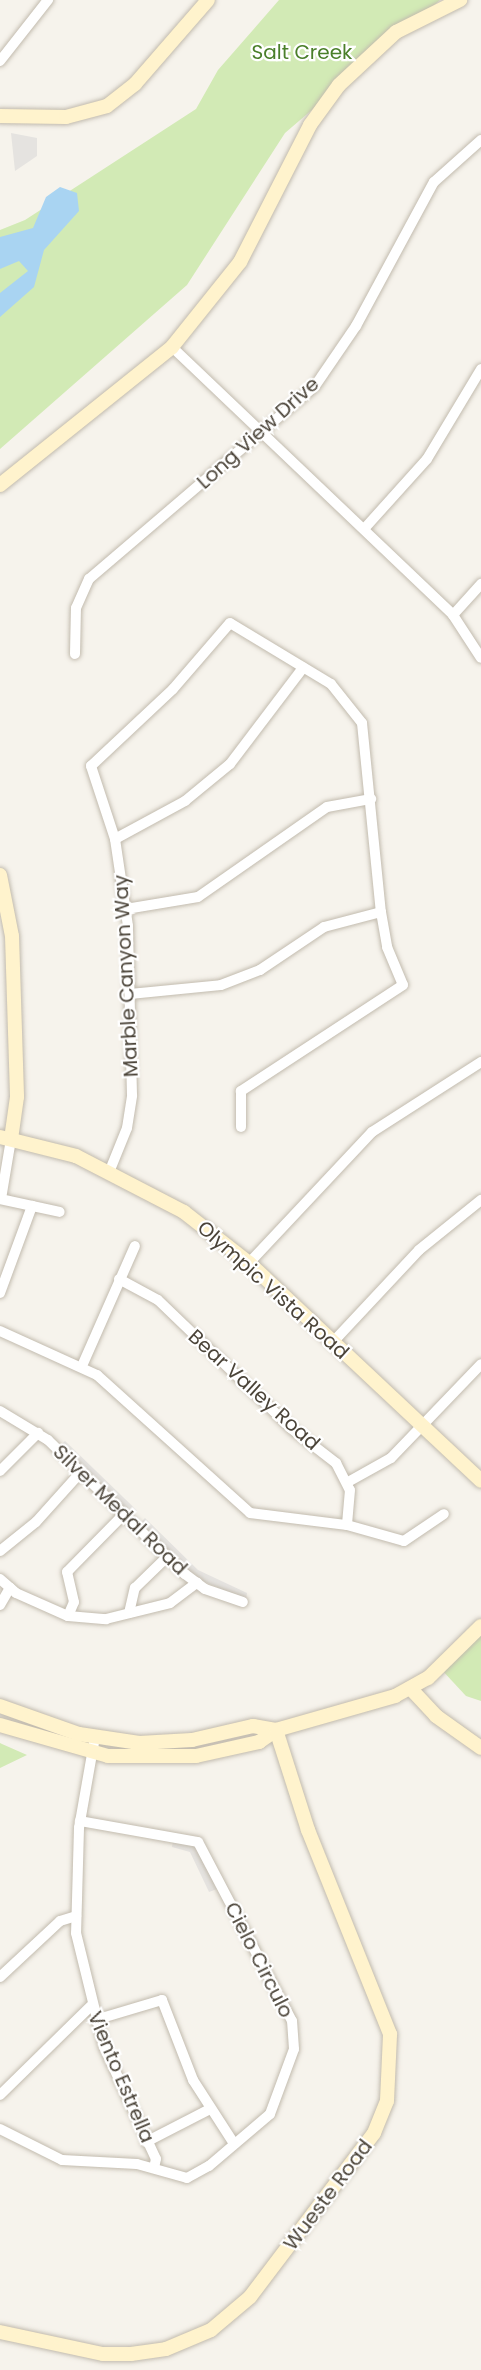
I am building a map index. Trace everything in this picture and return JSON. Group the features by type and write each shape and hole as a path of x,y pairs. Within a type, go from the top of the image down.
{"street":[{"path":"0,61 48,0"},
{"path":"0,116 66,117 106,106 135,84 208,0"},
{"path":"0,485 172,347 240,262 310,125 339,86 396,32 460,0"},
{"name":"Long View Drive","path":"75,654 76,608 89,579 263,434 331,366 425,196 446,168 481,140"},
{"path":"172,347 453,615 481,658"},
{"path":"364,530 427,459 481,369"},
{"path":"453,615 481,584"},
{"name":"Marble Canyon Way","path":"110,1170 127,1128 132,1095 130,994 126,909 115,839 92,771 95,757 147,714 230,623 303,668"},
{"path":"115,839 185,801 230,764 303,668 341,692 362,723 381,912 387,947 402,977 400,991 241,1090 242,1127"},
{"path":"126,909 198,897 327,807 371,799"},
{"path":"0,875 12,936 17,1097 6,1138 0,1199 60,1212"},
{"path":"130,994 221,985 260,970 324,927 381,912"},
{"path":"249,1263 372,1132 481,1062"},
{"name":"Olympic Vista Road","path":"6,1138 110,1170 184,1212 249,1263 481,1481"},
{"path":"333,1342 419,1250 481,1200"},
{"path":"0,1293 32,1206"},
{"path":"81,1366 135,1246"},
{"name":"Bear Valley Road","path":"119,1279 159,1300 292,1429 331,1458 348,1482"},
{"path":"0,1331 81,1366 174,1442 240,1507 268,1518 347,1525 404,1541 444,1514"},
{"path":"347,1525 348,1482 380,1467 423,1426 481,1364"},
{"name":"Silver Medal Road","path":"0,1411 38,1433 197,1583 243,1602"},
{"path":"0,1471 38,1433"},
{"path":"0,1551 36,1522 81,1472"},
{"path":"68,1616 74,1602 67,1572 124,1514"},
{"path":"129,1613 135,1588 167,1557"},
{"path":"0,1579 10,1588 68,1616 106,1620 170,1603 197,1583"},
{"path":"0,1605 10,1588"},
{"path":"0,1725 92,1753 178,1758 259,1742 276,1730 411,1689 481,1626"},
{"path":"411,1689 436,1716 481,1748"},
{"path":"0,1706 95,1737 167,1743 253,1726 276,1730"},
{"name":"Wueste Road","path":"0,2332 103,2354 131,2354 166,2349 211,2330 250,2297 374,2133 388,2089 387,2023 308,1830 276,1730"},
{"name":"Viento Estrella","path":"95,1737 80,1821 76,1916 95,2020 146,2142 154,2168"},
{"name":"Cielo Circulo","path":"0,2129 62,2160 154,2168 187,2178 209,2166 233,2142 270,2114 280,2097 294,2049 292,2021 198,1842 80,1821"},
{"path":"0,1977 60,1921 76,1916"},
{"path":"95,2020 162,2000 210,2109 233,2142"},
{"path":"0,2095 91,2006"},
{"path":"146,2142 210,2109"}],"green space":[{"name":"Salt Creek","path":"279,0 440,0 285,133 187,285 0,449 0,230 25,220 196,109 218,70"},
{"path":"481,1624 481,1701 466,1696 440,1668"},
{"path":"0,1743 2,1744 27,1755 0,1768"}],"shaded area":[{"path":"11,133 37,138 37,156 15,171"},
{"path":"65,1441 137,1510 133,1515 61,1445"},
{"path":"145,1518 198,1570 247,1593 246,1600 196,1578 140,1523"},
{"path":"173,1840 194,1845 217,1889 209,1892 190,1852 172,1847"}],"water":[{"path":"60,187 77,193 79,211 44,250 34,287 0,317 0,293 28,271 19,261 0,269 0,237 33,228 46,197"}]}
